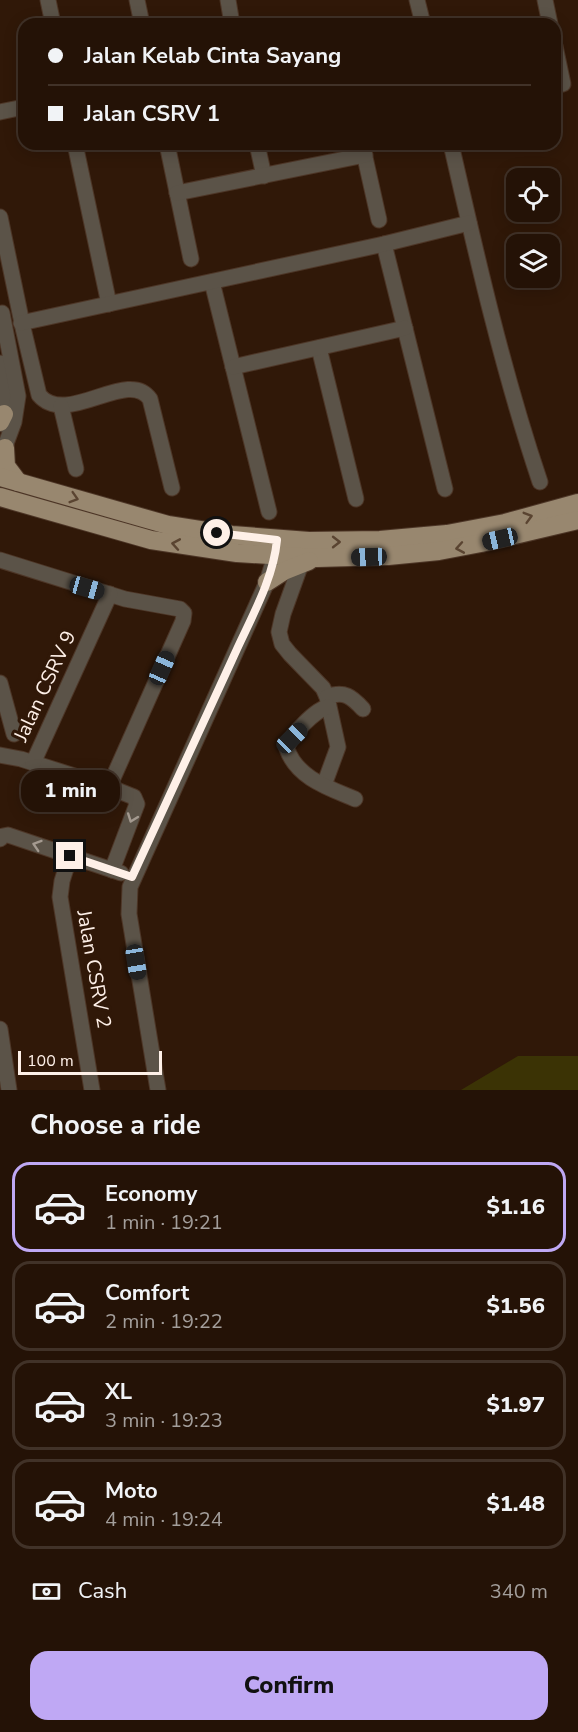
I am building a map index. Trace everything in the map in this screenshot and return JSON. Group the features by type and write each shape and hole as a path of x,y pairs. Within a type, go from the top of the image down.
{"main road":[{"path":"2,447 9,479 168,525 232,535 309,561"},
{"path":"0,497 151,540 237,553 428,536 498,525 578,503"},
{"path":"237,553 251,561 265,586 278,574 309,561 439,551 578,520"}],"street":[{"path":"48,0 52,18"},
{"path":"137,0 141,18"},
{"path":"228,0 231,18"},
{"path":"417,0 422,18"},
{"path":"545,0 549,18"},
{"path":"561,74 563,84"},
{"path":"0,112 18,108"},
{"path":"76,150 109,304"},
{"path":"168,150 191,260"},
{"path":"258,150 264,176"},
{"path":"177,193 264,176 360,150"},
{"path":"364,150 379,220"},
{"path":"452,150 514,400 540,482"},
{"path":"0,217 39,395 44,401 61,406 133,388 145,393 150,399 172,488"},
{"path":"1,313 21,320 109,304 384,244 469,223"},
{"path":"384,244 445,489"},
{"path":"212,282 268,512"},
{"path":"1,313 18,396 16,414 2,447"},
{"path":"5,334 21,320"},
{"path":"233,366 405,328"},
{"path":"319,348 356,499"},
{"path":"0,363 6,396 2,418 2,447"},
{"path":"61,406 76,469"},
{"path":"158,1090 129,914 132,877 265,586 276,548"},
{"path":"0,560 110,594 183,610 184,617 108,787"},
{"path":"309,561 279,632 282,645 323,688 328,702 338,747 324,785"},
{"name":"Jalan CSRV 9","path":"33,763 110,594"},
{"path":"0,683 15,734"},
{"path":"355,799 305,775 286,746 328,702 346,694 363,709"},
{"path":"0,755 108,787 137,800 112,870"},
{"path":"0,839 8,835 132,877"},
{"path":"121,848 141,858"},
{"name":"Jalan CSRV 2","path":"70,856 62,880 60,897 92,1090"},
{"path":"0,1029 9,1090"}],"shaded area":[{"path":"518,1056 578,1056 578,1090 461,1090"}],"route":[{"path":"70,856 132,877 171,796 267,582 275,556 277,540 217,533"}]}
